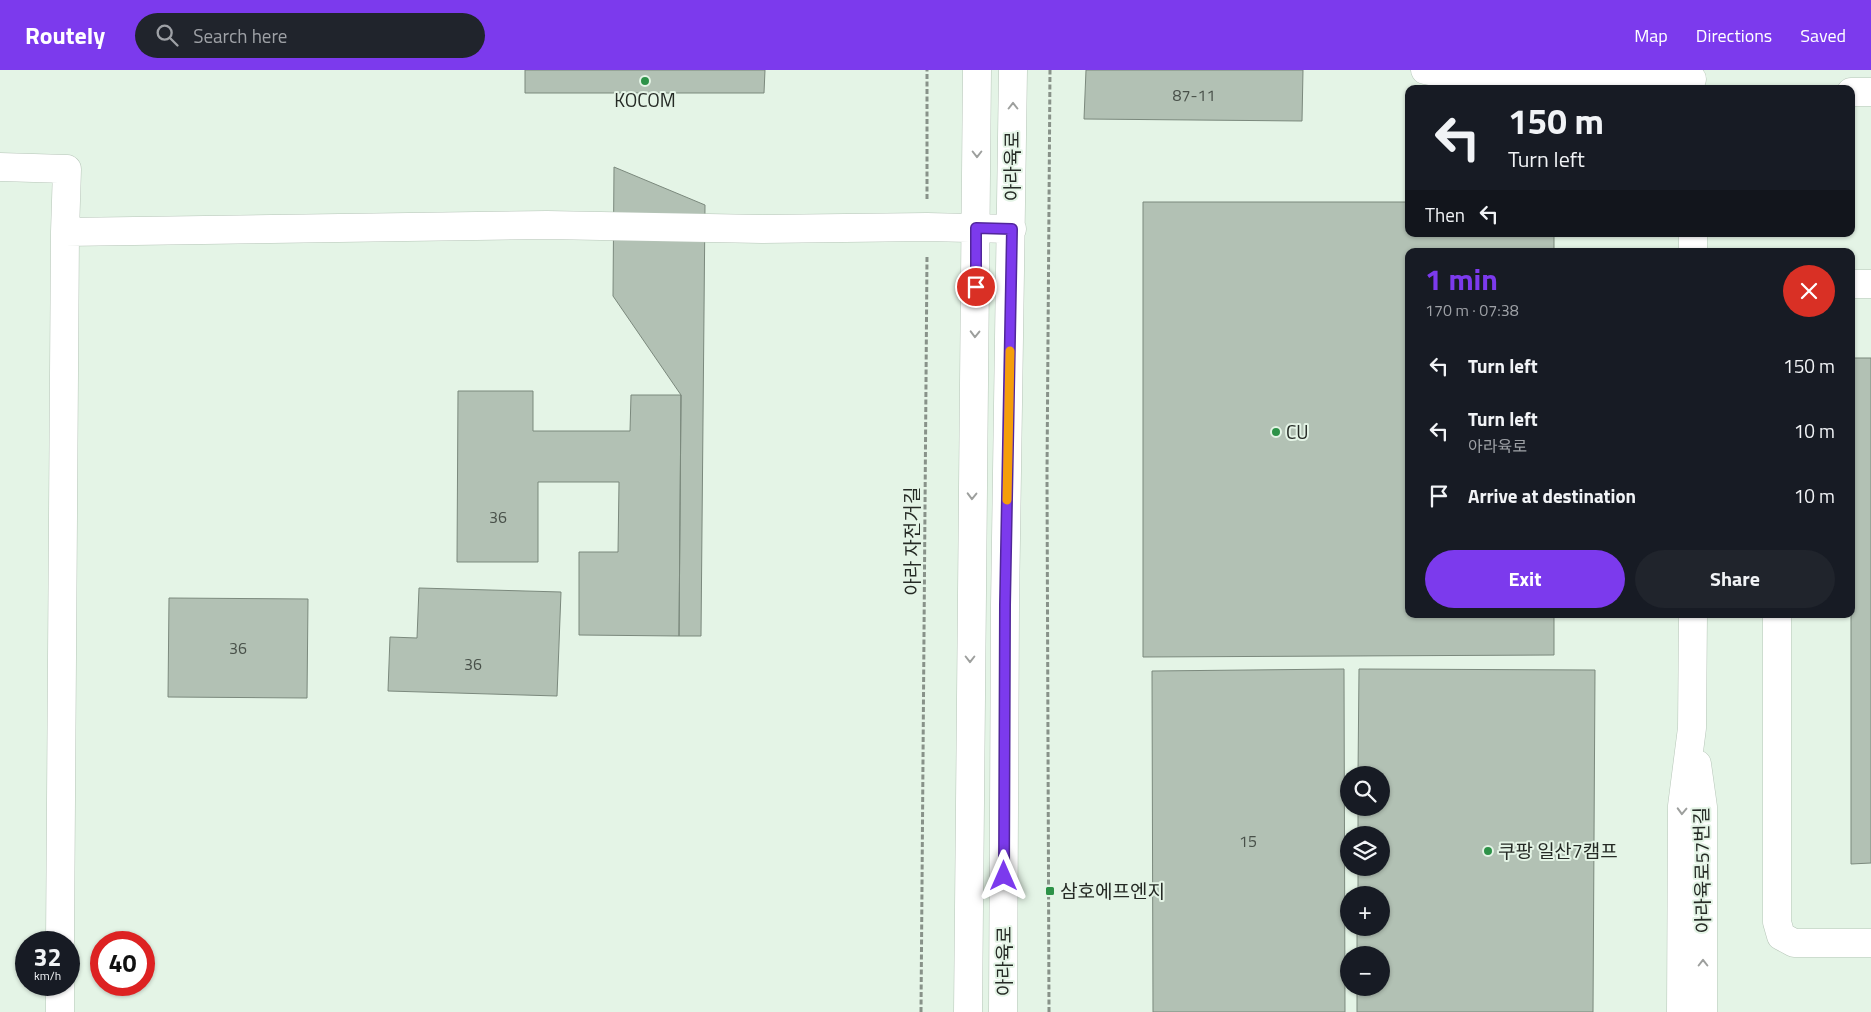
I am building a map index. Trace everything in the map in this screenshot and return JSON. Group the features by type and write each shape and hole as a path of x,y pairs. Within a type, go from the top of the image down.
{"street":[{"name":"아라육로","path":"968,1012 977,70"},
{"name":"아라육로","path":"1004,1012 1005,605 1013,70"},
{"path":"1425,70 1450,75 1692,79"},
{"path":"1855,92 1871,92"},
{"path":"0,167 67,169 60,931"},
{"path":"65,232 547,225 762,230 1012,229"},
{"path":"1855,284 1871,284"},
{"name":"아라육로57번길","path":"1681,1012 1682,806 1692,728 1693,618"},
{"path":"1777,618 1777,922 1782,936 1794,943 1871,943"},
{"name":"아라육로57번길","path":"1692,728 1703,807 1703,1012"},
{"path":"60,996 60,1012"}],"path":[{"name":"아라 자전거길","path":"921,1012 928,228 927,70"},
{"path":"1049,1012 1047,475 1050,70"}],"building":[{"name":"KOCOM","path":"525,70 765,70 764,93 525,93"},
{"path":"1086,70 1303,70 1302,121 1084,119"},
{"path":"614,167 705,205 701,636 679,636 681,395 613,296"},
{"name":"CU","path":"1143,202 1405,202 1405,237 1554,237 1554,248 1405,248 1405,618 1554,618 1554,655 1143,657"},
{"path":"1855,358 1871,358 1871,863 1851,864 1851,618 1855,618"},
{"path":"458,391 533,391 533,431 630,431 631,395 681,395 679,636 579,635 579,552 618,552 619,482 538,482 538,562 457,562"},
{"path":"419,588 561,592 557,696 388,691 390,637 417,638"},
{"path":"169,598 308,599 307,698 168,697"},
{"path":"1344,669 1344,766 1340,766 1340,816 1344,816 1344,826 1340,826 1340,876 1345,876 1345,886 1340,886 1340,936 1345,936 1345,946 1340,946 1340,996 1345,996 1345,1012 1153,1012 1152,671"},
{"name":"쿠팡 일산7캠프","path":"1359,669 1595,670 1593,1012 1357,1012 1357,996 1390,996 1390,946 1357,946 1357,936 1390,936 1390,886 1358,886 1358,876 1390,876 1390,826 1358,826 1358,816 1390,816 1390,766 1358,766"}],"slow traffic":[{"path":"1007,500 1010,351"}],"place":[{"name":"KOCOM","path":"645,81"},
{"name":"CU","path":"1276,432"},
{"name":"쿠팡 일산7캠프","path":"1488,851"},
{"name":"삼호에프엔지","path":"1050,891"}],"route":[{"path":"976,287 976,228 1012,229 1005,605 1004,876"}]}
